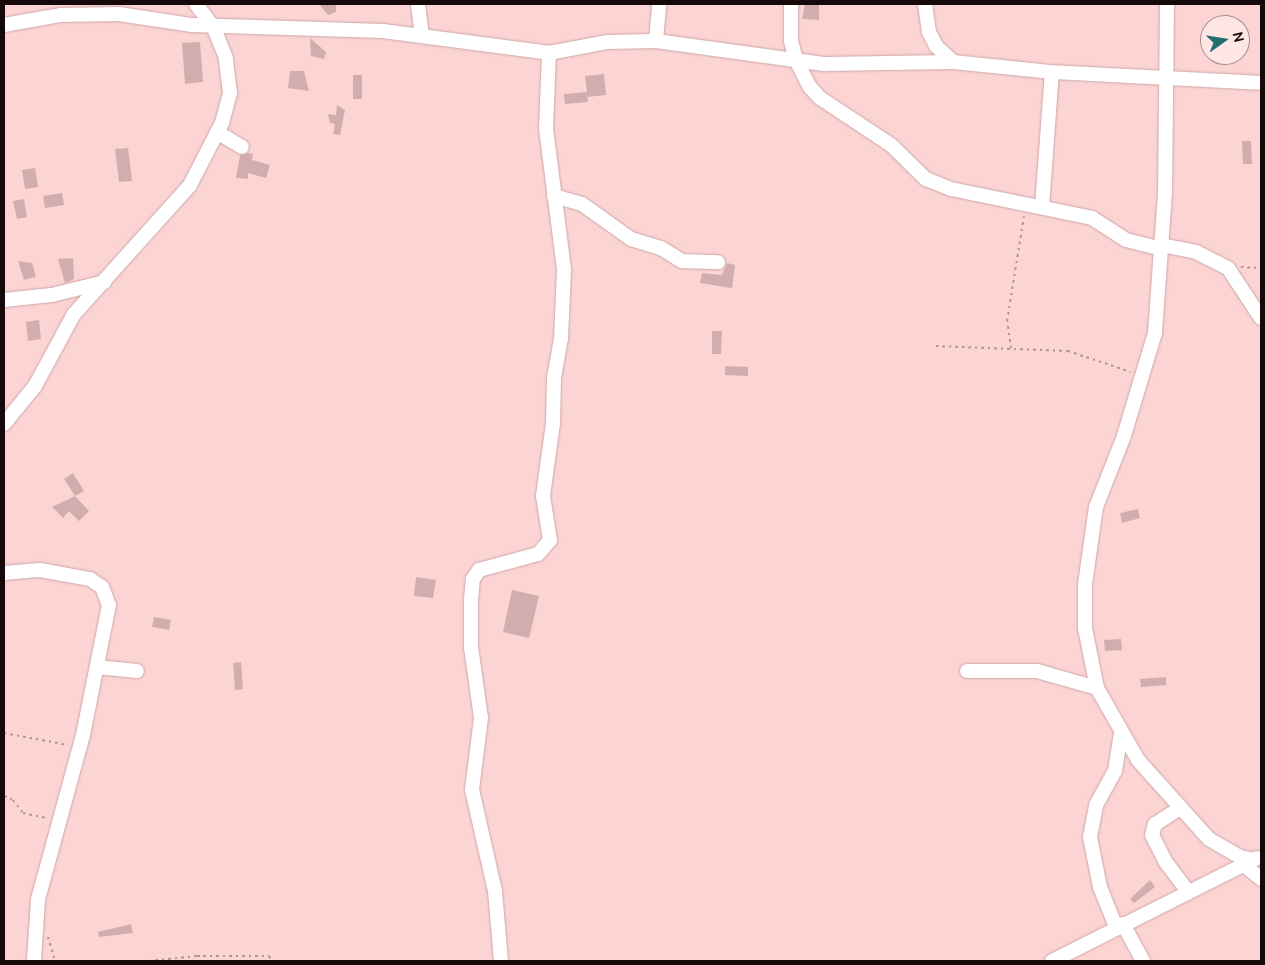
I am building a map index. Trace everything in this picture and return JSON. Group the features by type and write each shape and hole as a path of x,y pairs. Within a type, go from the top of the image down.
{"street":[{"path":"4,424 35,386 74,314 179,200 217,132 230,92 230,77 223,45 196,4"},
{"path":"418,4 422,36"},
{"path":"656,41 659,4"},
{"path":"791,4 790,26 796,60 810,86 820,98 891,145 926,179 945,187 1092,218 1126,240 1213,258 1229,270 1261,318"},
{"path":"925,4 929,32 936,46 953,62"},
{"path":"1167,4 1166,156 1155,333 1124,436 1100,491 1091,533 1084,608 1087,641 1097,688 1138,760 1209,839 1240,857 1253,860"},
{"path":"4,25 78,14 119,14 169,23 382,31 549,53 608,42 656,41 825,64 953,62 1052,72 1166,76 1206,82 1261,83"},
{"path":"501,961 495,891 472,790 481,718 472,647 471,600 473,579 479,570 538,554 550,540 543,496 564,290 546,128 549,53"},
{"path":"1042,206 1052,72"},
{"path":"217,132 242,147"},
{"path":"554,196 582,204 631,239 660,248 682,261 718,262"},
{"path":"4,300 52,295 104,282"},
{"path":"4,573 40,570 90,579 102,587 109,605 80,748 40,893 34,961"},
{"path":"97,667 137,671"},
{"path":"966,671 1037,672 1097,688"},
{"path":"1121,733 1115,770 1096,805 1090,837 1100,887 1119,926 1143,961"},
{"path":"1180,808 1155,824 1152,834 1165,861 1188,892"},
{"path":"1253,860 1261,879"},
{"path":"1052,961 1253,860"}],"path":[{"path":"1011,348 1007,321 1025,203"},
{"path":"1229,270 1261,268"},
{"path":"936,346 1068,351 1116,369 1143,374"},
{"path":"4,733 80,748"},
{"path":"4,796 13,800 23,813 59,820"},
{"path":"37,927 49,938 55,961"},
{"path":"149,961 197,956 269,956 272,961"}],"building":[{"path":"319,4 336,4 336,12 328,15"},
{"path":"805,4 819,4 819,20 802,19"},
{"path":"310,38 326,52 324,59 311,56"},
{"path":"200,42 203,82 185,84 182,43"},
{"path":"290,71 304,71 309,91 288,88"},
{"path":"604,74 606,95 587,97 588,102 565,104 564,94 587,92 585,76"},
{"path":"353,75 362,75 362,99 353,99"},
{"path":"337,105 345,110 340,135 333,134 335,124 330,123 328,114 336,115"},
{"path":"1242,141 1251,141 1252,164 1243,164"},
{"path":"128,148 132,181 119,182 115,149"},
{"path":"253,154 252,160 270,165 266,178 248,173 248,179 236,178 240,155"},
{"path":"35,168 38,187 25,189 22,170"},
{"path":"62,193 64,205 45,208 43,196"},
{"path":"24,199 27,217 17,219 13,201"},
{"path":"73,258 74,279 65,283 58,259"},
{"path":"18,261 32,263 36,277 24,280"},
{"path":"727,263 735,265 732,288 700,283 702,273 722,275"},
{"path":"39,320 41,339 28,341 26,322"},
{"path":"712,331 722,331 721,354 712,354"},
{"path":"725,366 748,367 748,376 725,375"},
{"path":"73,473 84,491 75,496 64,479"},
{"path":"75,496 89,511 79,521 69,511 63,518 52,507"},
{"path":"1138,509 1140,518 1122,523 1120,513"},
{"path":"416,577 436,580 433,598 414,596"},
{"path":"512,590 539,596 529,638 503,632"},
{"path":"154,617 171,620 169,630 152,627"},
{"path":"1121,639 1122,650 1105,651 1104,640"},
{"path":"241,662 243,689 235,690 233,663"},
{"path":"1166,677 1166,685 1141,687 1140,679"},
{"path":"1150,880 1155,887 1134,903 1130,899"},
{"path":"131,924 133,933 99,937 98,932"}]}
